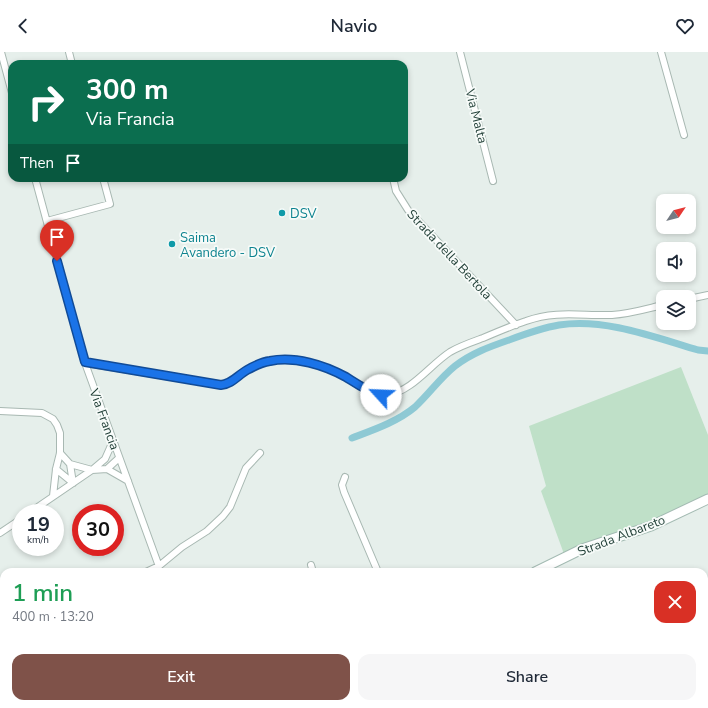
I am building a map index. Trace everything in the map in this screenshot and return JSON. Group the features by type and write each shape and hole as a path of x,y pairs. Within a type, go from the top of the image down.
{"street":[{"path":"1,52 2,62 8,79"},
{"name":"Via Malta","path":"460,52 493,181"},
{"path":"661,52 684,135"},
{"path":"0,78 7,76"},
{"name":"Via Francia","path":"36,182 85,362 159,566"},
{"path":"46,221 110,204 104,182"},
{"name":"Strada della Bertola","path":"394,182 396,191 408,210 516,325"},
{"path":"696,298 708,295"},
{"path":"85,362 221,385 229,383 246,370 267,361 286,359 320,366 342,375 375,394 386,396 397,393 408,387 444,356 455,349 535,318 562,314 614,315 656,306"},
{"path":"0,411 38,412 53,419 60,433 60,453 56,469 54,496"},
{"path":"42,504 92,470 105,459 113,441"},
{"path":"60,453 70,464 92,470 107,469 128,481"},
{"path":"155,568 182,547 207,531 223,516 230,507 246,468 260,453"},
{"path":"105,459 119,458"},
{"path":"107,469 119,458"},
{"path":"70,464 73,483"},
{"path":"56,469 73,483"},
{"path":"344,477 342,481 344,492 376,568"},
{"name":"Strada Albareto","path":"543,568 582,549 651,526 708,498"},
{"path":"0,533 12,525"}],"green space":[{"path":"681,367 708,435 708,494 647,524 564,554 541,491 546,486 529,426"}],"waterway":[{"path":"352,438 401,417 415,407 455,366 468,357 527,333 546,328 559,325 576,324 612,326 698,350 708,351"}],"place":[{"name":"DSV","path":"282,213"},
{"name":"Saima Avandero - DSV","path":"172,244"}],"route":[{"path":"57,261 85,362 221,385 229,383 246,370 267,361 286,359 320,366 342,375 375,394 381,395"}]}
